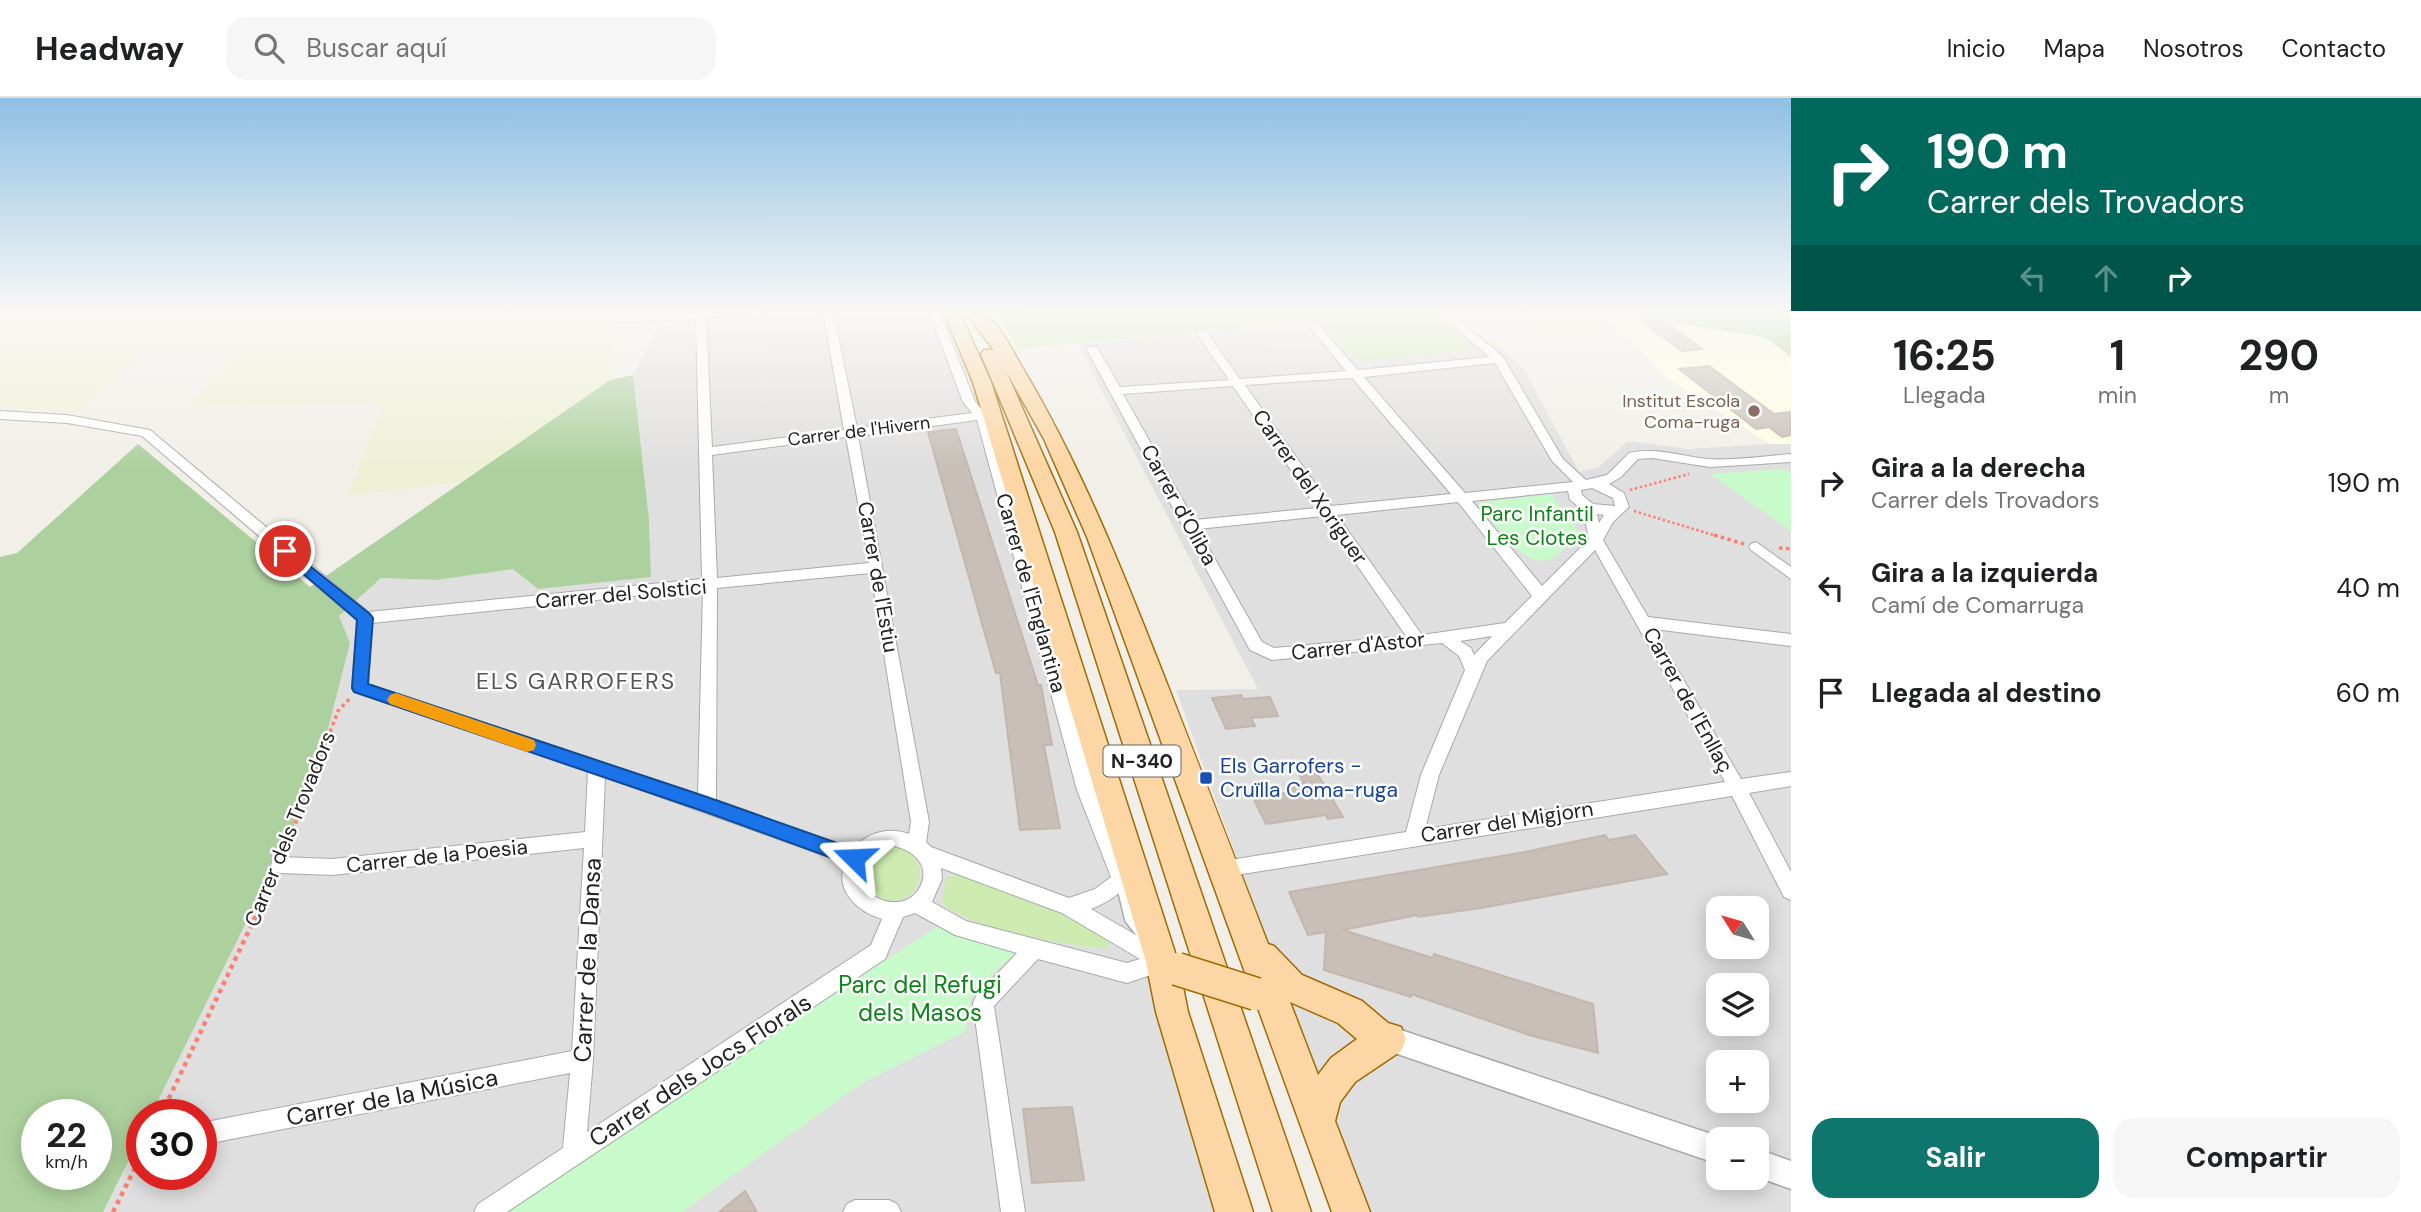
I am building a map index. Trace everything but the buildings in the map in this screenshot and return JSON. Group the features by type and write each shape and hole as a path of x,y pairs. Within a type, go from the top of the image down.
{"main road":[{"path":"976,363 1123,875 1166,962 1172,1012 1234,1212"},
{"name":"N-340","path":"985,363 1066,533 1292,1212"},
{"path":"1010,363 1060,449 1089,515 1224,869 1250,942 1265,997 1318,1120 1351,1212"},
{"path":"1250,942 1291,986 1350,1012 1383,1037"},
{"path":"1166,962 1383,1037"},
{"path":"1318,1120 1323,1097 1335,1075 1383,1037"}],"street":[{"path":"702,363 710,586 707,804"},
{"name":"Carrer de l'Estiu","path":"838,363 877,567 920,822 922,849"},
{"name":"Carrer de l'Englantina","path":"954,363 969,402 985,422 984,428 1086,790 1123,875"},
{"name":"Carrer d'Oliba","path":"1101,363 1256,646 1272,654"},
{"name":"Carrer del Xoriguer","path":"1224,363 1418,641"},
{"path":"1346,363 1541,596"},
{"path":"1118,391 1356,374 1461,363"},
{"path":"1501,363 1558,461 1582,488 1588,508 1619,505"},
{"path":"978,416 982,406 978,388 982,382"},
{"path":"0,415 67,419 146,433 365,618 360,688 707,804 854,858"},
{"name":"Carrer de l'Hivern","path":"704,452 978,416"},
{"path":"1582,488 1606,482 1626,467 1634,456 1652,454 1710,463 1787,461"},
{"path":"1190,525 1549,488 1611,490 1619,505"},
{"path":"1414,837 1430,775 1473,670 1481,657 1596,540 1619,505"},
{"name":"Carrer de l'Enllaç","path":"1588,508 1596,540 1736,786 1791,891"},
{"path":"1756,547 1791,574"},
{"name":"Carrer del Solstici","path":"365,618 710,586 877,567"},
{"path":"1644,622 1791,640"},
{"name":"Carrer d'Astor","path":"1272,654 1418,641 1508,628"},
{"name":"Carrer d'Astor","path":"1444,637 1465,652 1473,670"},
{"name":"Carrer de la Dansa","path":"574,1152 582,1060 597,768"},
{"name":"Carrer del Migjorn","path":"1224,869 1791,779"},
{"path":"922,849 933,866 933,881 928,893 917,904 895,912 870,907 859,898 852,886 850,873 854,858 867,844 878,839 901,838 922,849 1069,907 1166,962"},
{"name":"Carrer de la Poesia","path":"280,865 331,867 593,839"},
{"path":"1069,907 1096,900 1108,893 1123,875"},
{"path":"917,904 962,929 1127,973 1166,962"},
{"name":"Carrer dels Jocs Florals","path":"486,1212 878,952 895,912"},
{"path":"1013,1212 982,1003 1036,947"},
{"path":"1383,1037 1706,1146"},
{"name":"Carrer de la Música","path":"217,1131 582,1060"},
{"path":"1769,1167 1791,1175"},
{"path":"855,1212 889,1212"}],"path":[{"path":"1619,505 1654,483 1686,475"},
{"path":"1619,505 1756,547"},
{"name":"Carrer dels Trovadors","path":"169,1099 280,865 338,711 360,688"},
{"path":"113,1212 126,1186"}],"shaded area":[{"path":"0,363 133,363 76,414 0,406"},
{"path":"227,363 612,363 610,380 461,482 347,496 385,403 189,406"},
{"path":"639,363 964,363 997,445 1243,1212 103,1212 126,1166 126,1190 217,1190 217,1099 159,1099 313,787 338,616 381,578 436,580 513,569 651,577 649,519 633,375"},
{"path":"1087,363 1517,363 1525,371 1579,472 1599,467 1628,441 1689,449 1768,444 1666,378 1651,363 1791,363 1791,1212 1365,1212 1176,690 1258,689"},
{"path":"1651,363 1791,363 1791,444 1769,444 1666,378"}],"green space":[{"path":"633,375 649,519 651,577 538,589 513,569 436,580 381,578 339,616 350,643 313,787 159,1099 126,1099 126,1166 103,1212 0,1212 0,557 17,553 138,444 310,587 610,380"},
{"path":"1785,469 1791,473 1791,531 1710,474"},
{"name":"Parc Infantil Les Clotes","path":"1551,494 1579,532 1559,554 1545,560 1533,559 1522,553 1502,534 1478,503"},
{"path":"893,847 912,855 920,874 912,893 893,901 874,893 866,874 874,855"},
{"path":"966,872 1102,931 1112,941 1106,949 1067,944 998,929 957,913 942,904 946,878"},
{"name":"Parc del Refugi dels Masos","path":"938,926 1016,953 972,991 966,1031 864,1082 682,1212 503,1212"}],"slow traffic":[{"path":"396,700 527,745"}],"place":[{"name":"Institut Escola Coma-ruga","path":"1754,411"},
{"name":"Els Garrofers - Cruïlla Coma-ruga","path":"1206,778"}],"district":[{"name":"ELS GARROFERS","path":"576,681"}],"route":[{"path":"285,551 365,618 360,688 707,804 854,858"}]}
